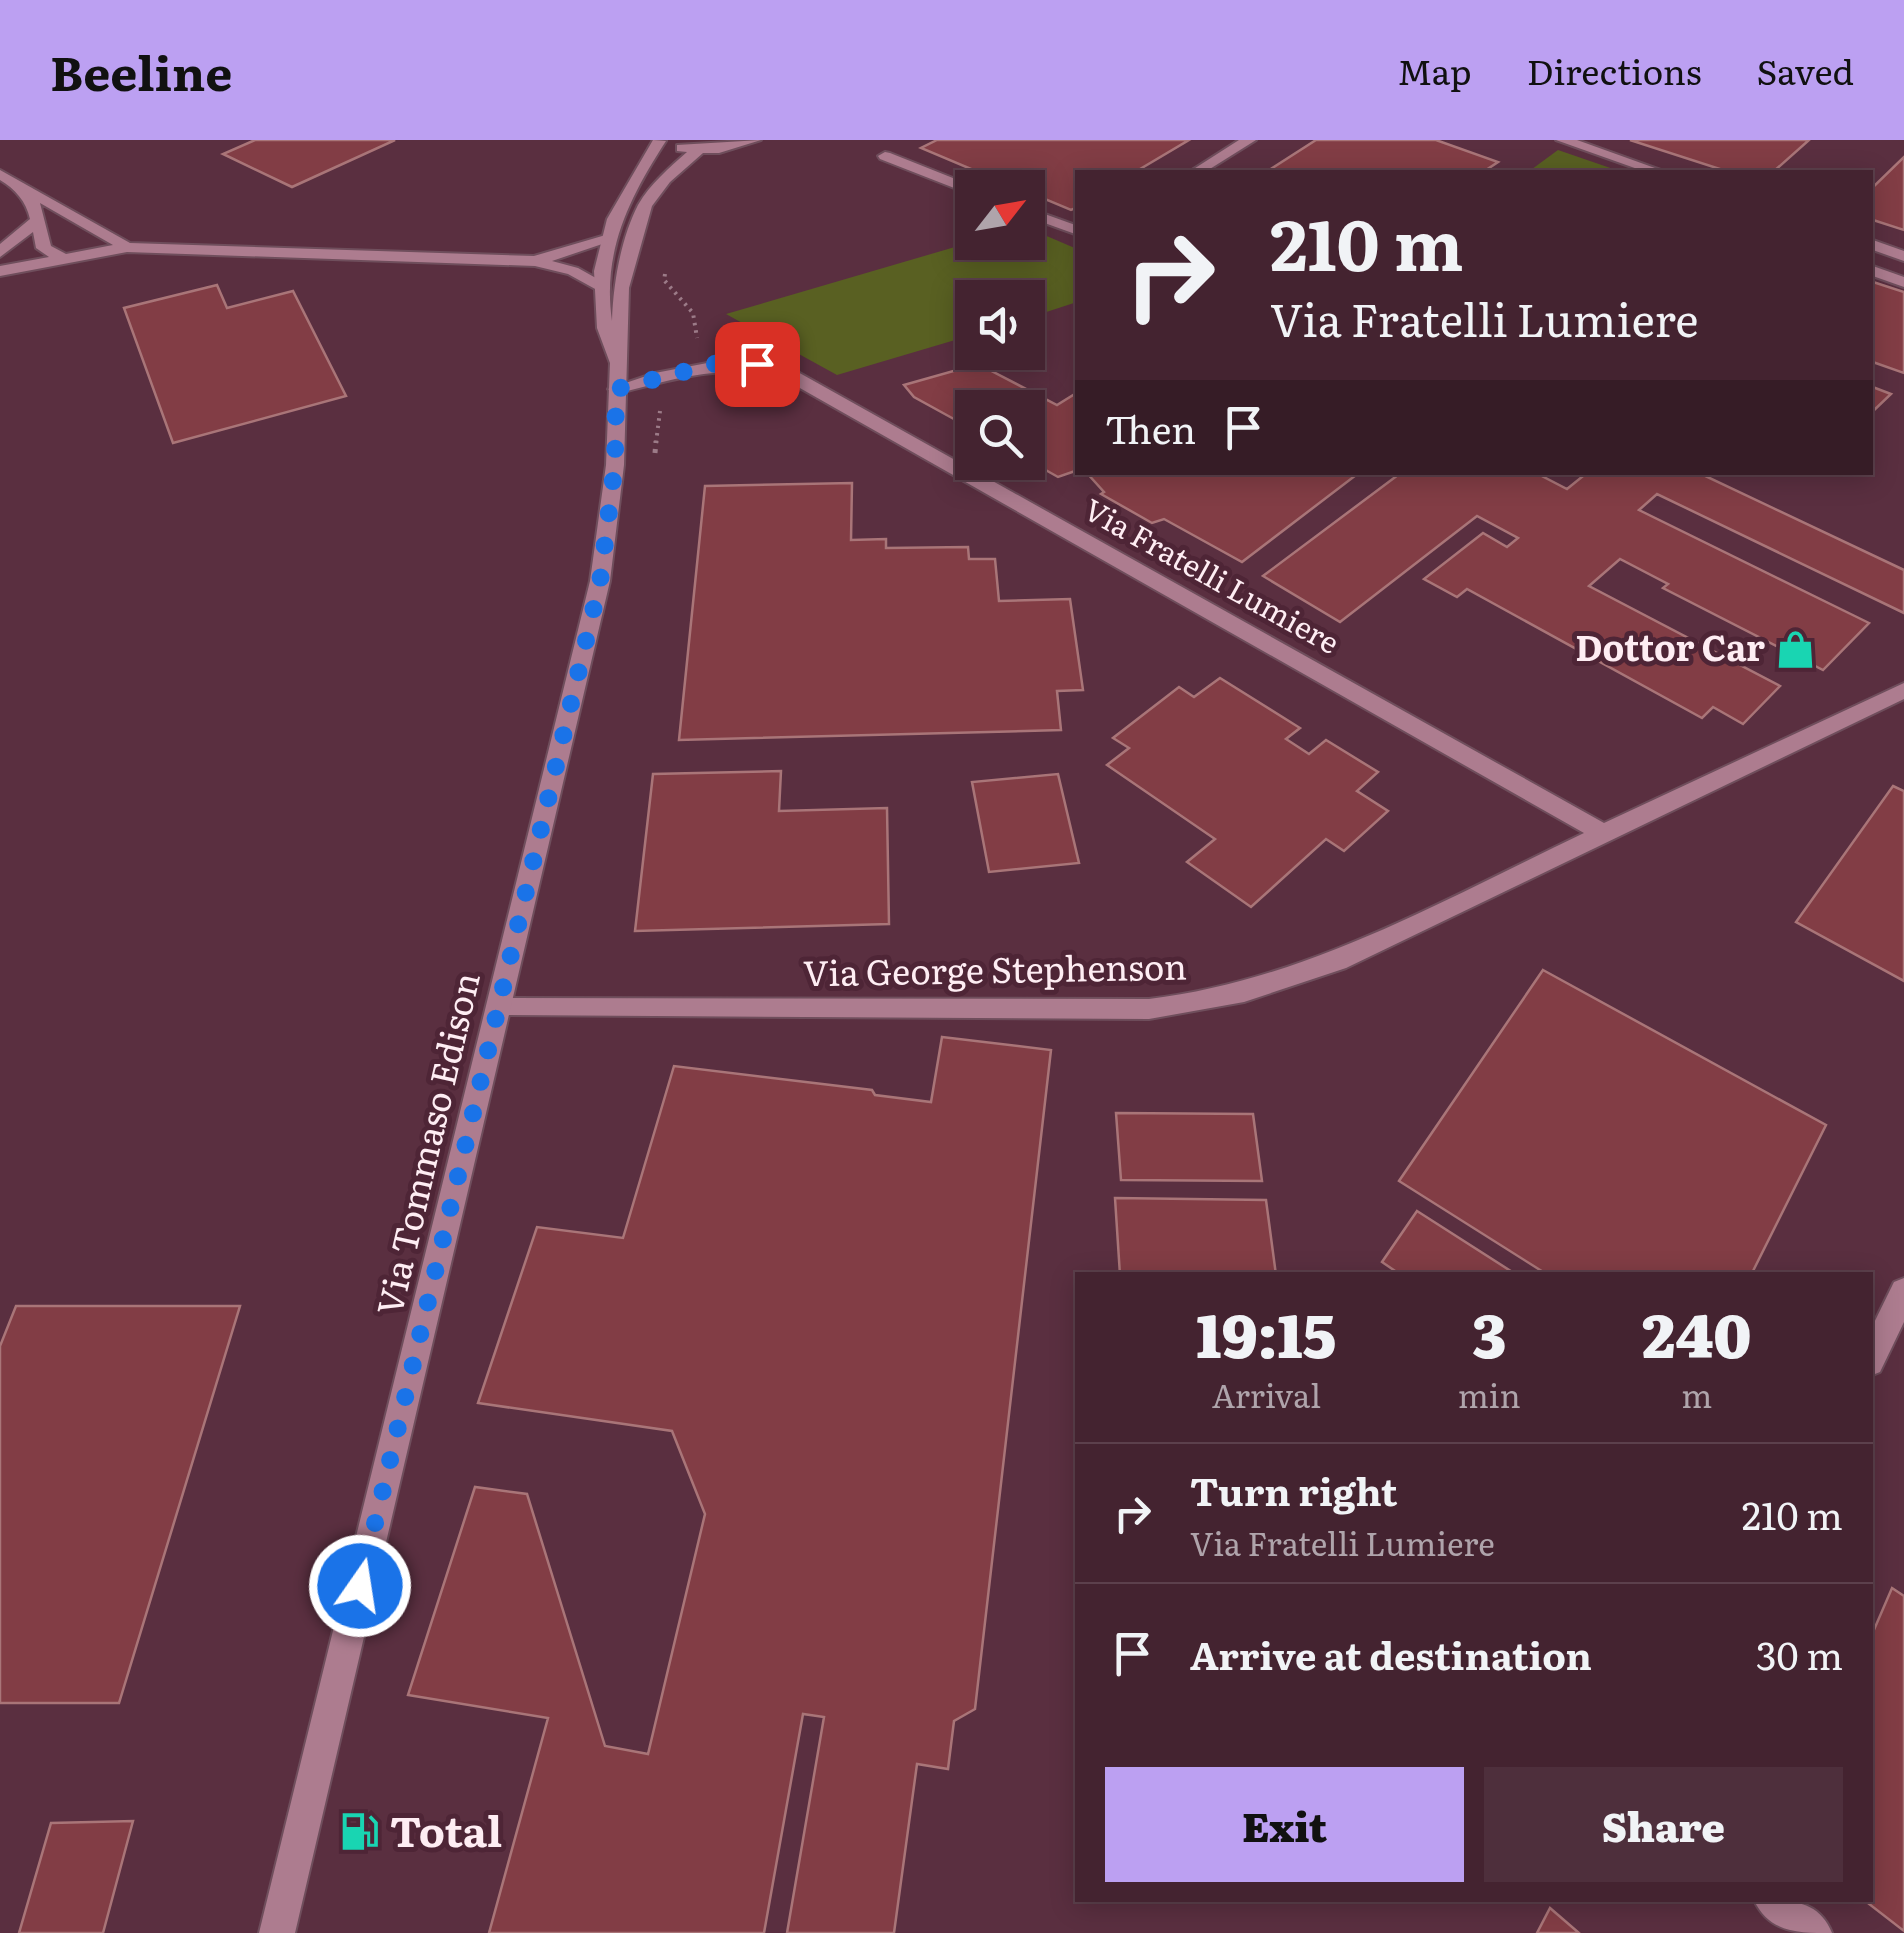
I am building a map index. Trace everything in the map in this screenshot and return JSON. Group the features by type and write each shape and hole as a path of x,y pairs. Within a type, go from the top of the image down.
{"street":[{"path":"659,140 698,150 754,140"},
{"name":"Via Tommaso Edison","path":"616,378 601,325 597,285 630,184 659,140"},
{"path":"1199,170 1249,140"},
{"path":"1563,140 1653,170"},
{"name":"Via Tommaso Edison","path":"277,1933 600,582 615,464 621,288 646,206 665,178 698,150"},
{"path":"884,156 955,183"},
{"path":"5,177 34,205 44,248 62,258"},
{"path":"5,177 126,247"},
{"path":"1045,218 1075,230"},
{"path":"0,252 18,241 39,219"},
{"path":"535,261 610,239"},
{"path":"1873,245 1904,256"},
{"path":"0,271 126,247 535,261 573,271 597,285"},
{"path":"1873,271 1904,282"},
{"name":"Via Fratelli Lumiere","path":"616,378 722,362 757,364 790,375 1601,832"},
{"name":"Via George Stephenson","path":"498,1008 1149,1009 1203,1003 1272,987 1337,960 1904,690"},
{"path":"1873,1356 1904,1291"},
{"path":"1775,1902 1814,1933"}],"green space":[{"path":"1558,150 1616,170 1531,170"},
{"path":"1045,235 1075,248 1075,303 1045,312 1045,280 955,280 955,340 837,375 726,314 955,247 955,260 1045,260"}],"building":[{"path":"255,140 395,140 292,187 223,154"},
{"path":"937,140 1189,140 1138,170 1075,170 1075,208 1071,210 1045,199 1045,170 973,170 921,148"},
{"path":"1316,140 1436,140 1498,162 1486,170 1269,170"},
{"path":"1630,140 1809,140 1775,170 1723,170"},
{"path":"1904,157 1904,230 1873,220 1873,187"},
{"path":"1873,282 1904,292 1904,373 1873,362"},
{"path":"217,285 227,308 293,291 346,396 173,443 124,308"},
{"path":"957,370 990,370 1028,390 955,390 955,420 914,397 904,385"},
{"path":"1873,387 1891,394 1873,411"},
{"path":"1075,394 1075,471 1058,477 1045,470 1045,399 1057,405"},
{"path":"1089,475 1356,475 1242,562 1164,519 1152,523 1101,494 1104,492"},
{"path":"1398,475 1540,475 1567,489 1584,475 1703,475 1904,570 1904,613 1657,494 1639,510 1869,623 1823,670 1663,588 1668,584 1620,559 1589,586 1780,686 1743,724 1713,707 1702,718 1467,589 1457,597 1424,579 1483,533 1507,547 1518,538 1477,516 1340,622 1263,576"},
{"path":"852,483 851,540 886,539 886,548 968,547 969,559 995,559 999,601 1070,599 1083,690 1057,691 1061,730 679,740 705,486"},
{"path":"1220,678 1300,728 1286,739 1309,754 1326,740 1378,772 1357,791 1388,811 1344,851 1326,839 1251,907 1187,862 1215,839 1107,765 1129,748 1113,738 1179,687 1194,697"},
{"path":"781,771 779,811 887,808 889,924 635,931 653,774"},
{"path":"1058,774 1079,863 989,872 972,782"},
{"path":"1893,786 1904,791 1904,981 1796,922"},
{"path":"1543,970 1826,1125 1752,1272 1543,1272 1399,1181"},
{"path":"942,1037 1051,1050 975,1709 954,1721 948,1769 917,1764 894,1933 787,1933 824,1717 803,1714 764,1933 489,1933 548,1718 408,1695 475,1487 527,1494 605,1746 648,1754 705,1514 672,1431 478,1403 537,1227 623,1238 674,1066 872,1090 875,1095 931,1102"},
{"path":"1116,1113 1253,1114 1262,1181 1121,1180"},
{"path":"1115,1198 1266,1200 1276,1272 1120,1272"},
{"path":"1417,1211 1512,1272 1397,1272 1382,1262"},
{"path":"16,1306 240,1306 119,1703 0,1703 0,1346"},
{"path":"1892,1588 1904,1596 1904,1931 1867,1902 1873,1902 1873,1632"},
{"path":"133,1821 103,1933 19,1933 51,1823"},
{"path":"1550,1908 1579,1933 1537,1933"}],"place":[{"name":"Dottor Car","path":"1795,649"},
{"name":"Total","path":"360,1832"}],"route":[{"path":"360,1586 600,582 615,464 616,389 722,362 757,364"}]}
